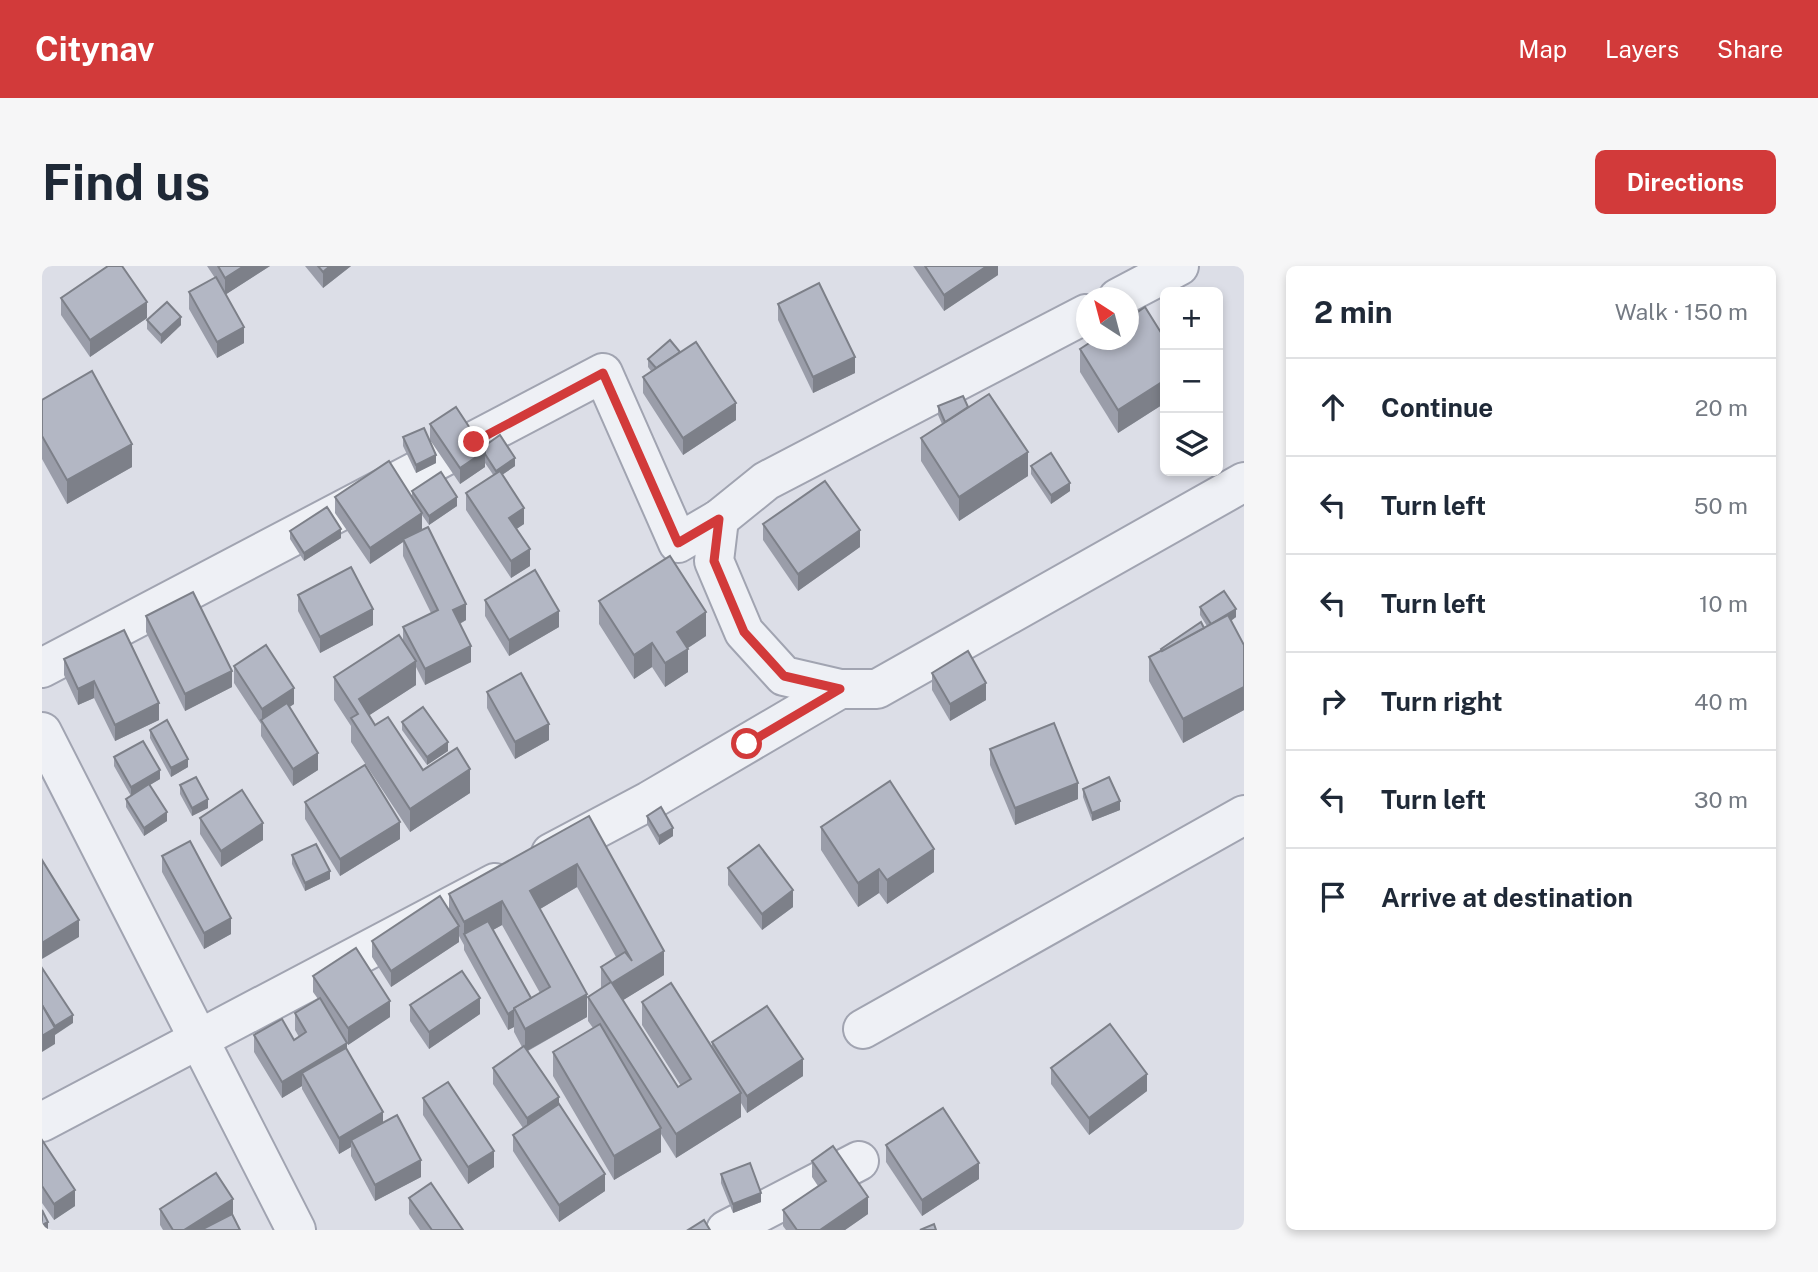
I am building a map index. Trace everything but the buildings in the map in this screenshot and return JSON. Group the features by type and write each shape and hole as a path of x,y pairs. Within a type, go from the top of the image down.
{"street":[{"path":"1139,287 1179,266"},
{"path":"42,668 603,373 678,543 719,519 766,481 1076,320"},
{"path":"719,519 714,561 744,632 784,676 840,689 877,689 1244,482"},
{"path":"42,1122 649,801 840,689"},
{"path":"42,732 296,1230"},
{"path":"863,1029 1244,815"},
{"path":"726,1230 859,1161"}],"route":[{"path":"474,442 603,373 678,543 719,519 714,561 744,632 784,676 840,689 747,744"}]}
